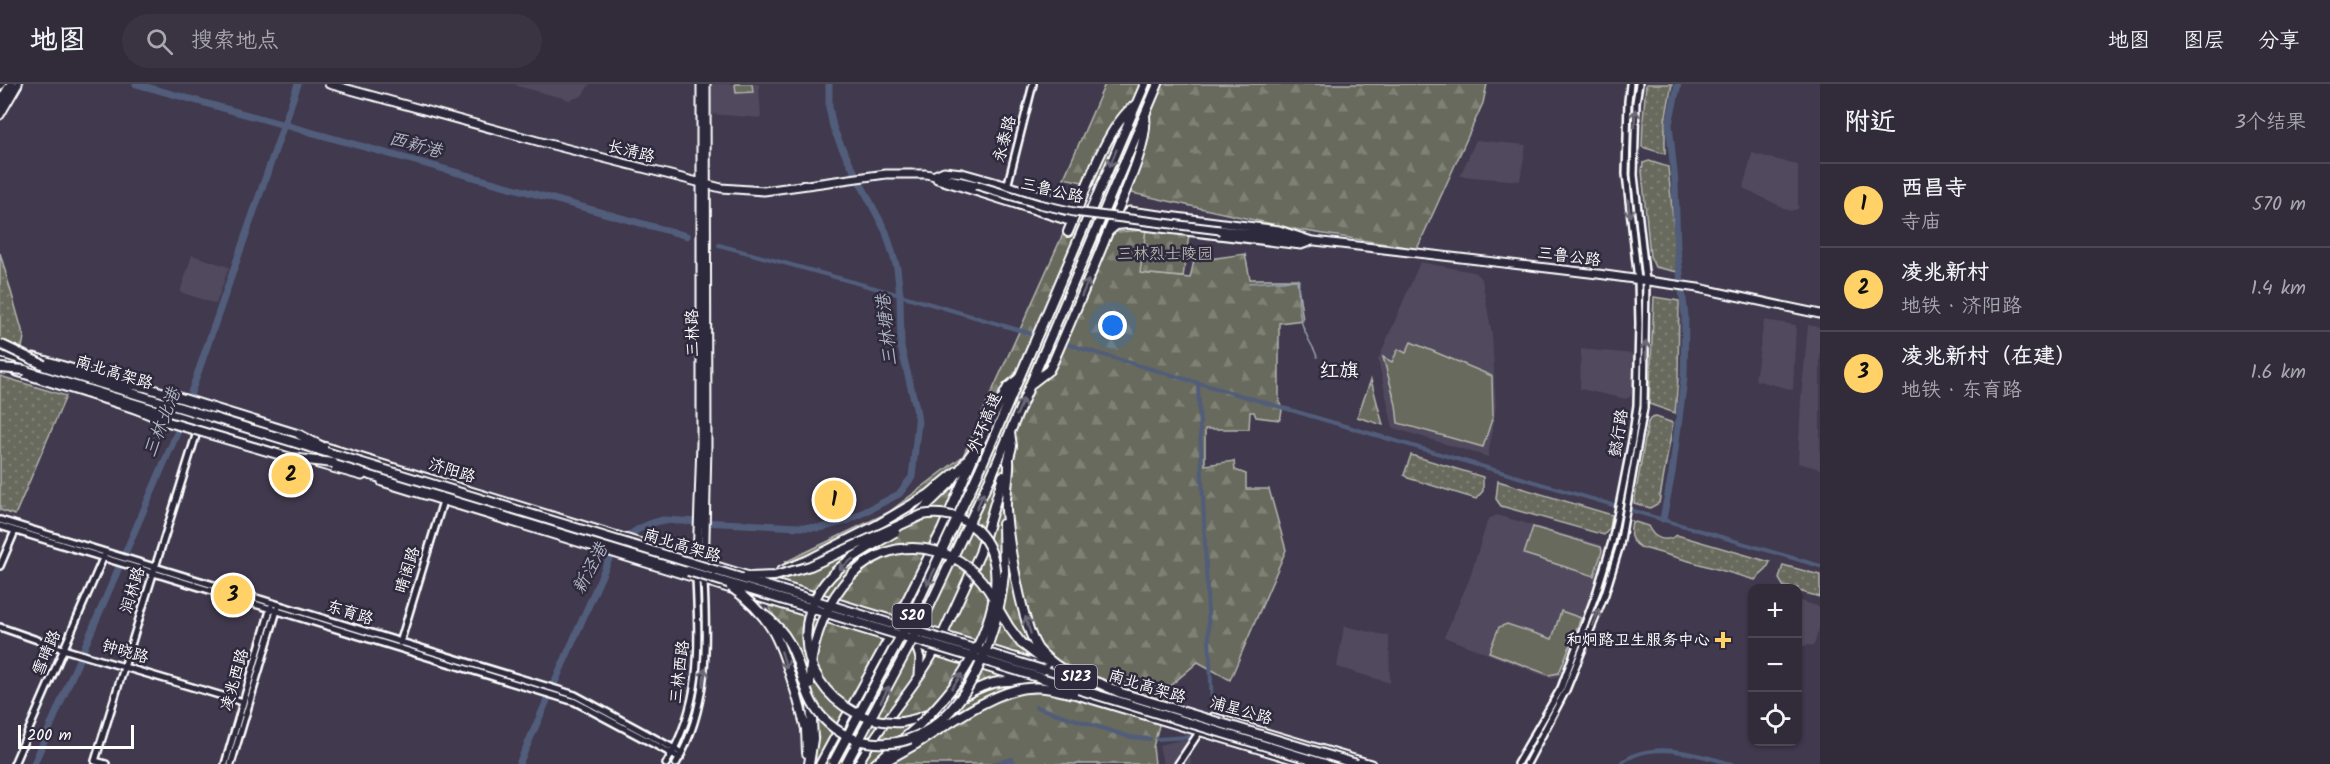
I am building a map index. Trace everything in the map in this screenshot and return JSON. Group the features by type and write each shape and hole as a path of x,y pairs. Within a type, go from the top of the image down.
{"highway":[{"path":"0,103 11,84"},
{"name":"外环高速","path":"833,762 917,606 981,467 1145,84"},
{"name":"外环高速","path":"846,764 923,620 993,472 1158,84"},
{"path":"1068,232 1109,140 1126,112 1136,104"},
{"path":"1031,384 1049,370 1123,198 1147,127 1145,115"},
{"path":"1123,198 1122,207 1129,211"},
{"path":"1072,204 1082,199"},
{"path":"1108,232 1116,225 1127,224"},
{"path":"0,346 44,365"},
{"name":"南北高架路","path":"0,353 44,365 725,582 1325,764"},
{"name":"南北高架路","path":"0,363 734,576 1357,764"},
{"path":"0,368 25,370"},
{"path":"901,621 978,446 1008,387 1019,378"},
{"path":"113,381 145,387 300,435 334,459"},
{"path":"134,408 291,458 334,459"},
{"path":"942,634 980,554 1012,446 1010,431"},
{"path":"978,446 950,483 928,506 895,532 839,568 824,585 813,603 807,631 808,652 815,672 831,696 841,705 860,716 894,722 927,715 976,688 996,682 1024,681 1083,696 1107,699"},
{"path":"1008,460 1006,496 1010,542 1023,607 1033,638 1042,654 1063,670"},
{"path":"756,577 782,571 808,560 902,511 957,471"},
{"path":"725,582 774,622 790,644 808,697 828,723 842,733 859,740 878,743 896,742 917,735 949,711 966,690 982,661 994,630 1002,596 1004,573 1002,504 1006,496"},
{"path":"734,576 775,576 810,566 922,515 950,515 974,527 987,543 995,564 996,586 990,612 979,642 965,669 948,694 919,725 875,764"},
{"path":"808,764 813,735 810,666 815,638 825,612 854,572 869,561 892,551 912,548 946,554 970,569 986,585 1003,619 1021,643 1041,660 1120,693"},
{"path":"762,613 778,641 797,696 806,729 808,764"},
{"path":"880,764 1004,694 1029,687 1056,690"}],"main road":[{"path":"0,115 18,84"},
{"name":"长清路","path":"329,84 703,185 764,191 871,175 914,174 976,185"},
{"name":"三林路","path":"700,579 706,533 701,443 703,185 701,84"},
{"name":"三林路","path":"703,185 706,84"},
{"name":"长清路","path":"932,176 944,171 962,173 1072,204"},
{"name":"长清路","path":"932,176 941,181 1066,220"},
{"name":"三鲁公路","path":"976,185 1074,212 1642,280 1701,289 1820,314"},
{"path":"1068,232 1069,226 1066,220 1072,213 1072,204"},
{"path":"1127,224 1123,217 1129,211"},
{"name":"三鲁公路","path":"1129,211 1279,230 1312,241"},
{"name":"三鲁公路","path":"1127,224 1301,245 1312,241"},
{"name":"济阳路","path":"0,346 639,543 901,621"},
{"path":"0,368 134,408"},
{"name":"济阳路","path":"170,421 443,501 889,638"},
{"name":"三林路","path":"701,561 698,530 703,504"},
{"path":"820,764 889,638 901,621 917,646 921,664 919,678"},
{"name":"浦星公路","path":"901,621 1086,680 1371,764"},
{"path":"858,764 876,733 919,678 935,652 942,634"},
{"name":"浦星公路","path":"889,638 1309,764"}],"street":[{"name":"永泰路","path":"1003,200 1033,84"},
{"name":"懿行路","path":"1517,764 1561,688 1597,591 1623,492 1637,405 1642,280 1626,174 1630,84"},
{"name":"懿行路","path":"1527,764 1566,690 1596,617 1620,545 1630,494 1644,408 1642,280 1634,175 1636,102 1639,84"},
{"name":"润林路","path":"106,764 95,761 195,428"},
{"name":"晴阁路","path":"399,645 443,501"},
{"name":"东育路","path":"0,520 135,565 565,695 681,756"},
{"name":"东育路","path":"0,526 106,556"},
{"path":"0,566 15,531"},
{"name":"雪晴路","path":"14,764 106,556"},
{"name":"三林西路","path":"666,764 681,740 696,678 700,579"},
{"name":"三林西路","path":"676,764 695,718 704,681 706,638 700,579"},
{"name":"凌兆西路","path":"225,764 275,607"},
{"name":"凌兆西路","path":"231,764 275,607"},
{"name":"钟晓路","path":"0,627 66,650 124,665 243,702"},
{"path":"1178,764 1200,731"}],"shaded area":[{"path":"516,84 590,84 582,96 570,100"},
{"path":"710,84 759,84 761,118 710,114"},
{"path":"1476,140 1526,145 1520,181 1460,176"},
{"path":"1752,153 1798,165 1798,209 1790,211 1743,188"},
{"path":"192,255 229,267 216,304 180,292"},
{"path":"1420,262 1474,272 1482,279 1492,334 1496,406 1488,457 1393,428 1378,360"},
{"path":"1764,320 1796,325 1793,390 1755,380"},
{"path":"1808,325 1820,327 1820,469 1798,463"},
{"path":"1581,349 1635,354 1634,390 1630,397 1626,399 1580,389"},
{"path":"1497,515 1602,545 1604,553 1584,615 1560,676 1552,679 1444,637 1469,580 1488,519"},
{"path":"1802,601 1820,607 1820,626 1814,645 1802,645"},
{"path":"1344,626 1389,636 1390,683 1337,667"},
{"path":"1194,737 1190,755 1191,764 1163,764 1159,745"}],"green space":[{"path":"735,84 752,84 753,92 736,93"},
{"path":"1105,84 1487,84 1483,103 1417,249 1299,230 1064,178"},
{"path":"1646,84 1672,84 1665,121 1665,154 1642,147"},
{"path":"1649,161 1668,167 1678,272 1655,267 1650,256 1642,171 1643,163"},
{"path":"1072,214 1100,222 1116,232 1146,230 1141,273 1190,278 1194,261 1245,254 1250,279 1297,279 1303,320 1279,323 1279,399 1282,411 1280,420 1256,417 1254,412 1250,412 1249,429 1205,429 1205,465 1234,461 1235,470 1246,474 1246,489 1269,489 1286,550 1230,680 1198,662 1170,686 1153,747 1155,764 813,764 816,758 814,736 789,645 768,604 785,562 889,512 963,456"},
{"name":"三林烈士陵园","path":"1146,230 1189,235 1183,277 1140,273"},
{"path":"0,253 24,337 22,348 0,341"},
{"path":"1654,297 1679,301 1675,413 1649,404"},
{"path":"1411,342 1492,376 1493,416 1483,447 1398,423 1396,405 1383,357 1392,362 1398,349 1406,353"},
{"path":"0,376 66,396 15,515 0,510"},
{"path":"1371,380 1383,425 1357,417"},
{"path":"1656,417 1673,423 1659,503 1650,508 1634,503 1648,422 1651,418"},
{"path":"1411,455 1483,477 1483,491 1476,499 1408,478 1404,475"},
{"path":"1498,481 1612,515 1610,528 1604,535 1501,506 1496,499"},
{"path":"1632,521 1648,526 1653,534 1660,538 1668,539 1677,535 1770,562 1766,570 1755,580 1640,547 1631,536"},
{"path":"1533,527 1601,547 1602,551 1594,576 1524,554"},
{"path":"1783,565 1820,575 1820,597 1802,592 1802,584 1782,584 1779,579"},
{"path":"1561,611 1581,618 1559,673 1549,675 1489,652 1499,627 1507,624 1552,639"}],"waterway":[{"name":"西新港","path":"136,84 687,236"},
{"name":"三林北港","path":"34,764 177,433 298,84"},
{"name":"三林塘港","path":"519,764 609,559 619,544 638,529 663,520 820,528 847,521 899,494 912,477 918,422 901,347 897,268 886,232 833,127 829,107 829,84"},
{"path":"1663,519 1672,473 1684,379 1685,316 1677,248 1675,182 1669,124 1678,84"},
{"path":"719,245 900,295 1820,566"},
{"path":"1248,283 1299,280 1300,316 1317,357"},
{"path":"1198,383 1212,706"},
{"path":"1036,707 1130,737 1150,739"},
{"path":"1157,739 1189,737"},
{"path":"1620,764 1632,756 1660,750 1690,753 1732,764"},
{"path":"992,764 1012,759 1014,764"}],"place":[{"name":"凌兆新村","path":"291,475"},
{"name":"西昌寺","path":"834,500"},
{"name":"凌兆新村（在建）","path":"233,595"},
{"name":"和炯路卫生服务中心","path":"1723,640"}],"district":[{"name":"红旗","path":"1339,372"}],"water label":[{"name":"新泾港","path":"591,569"}]}
